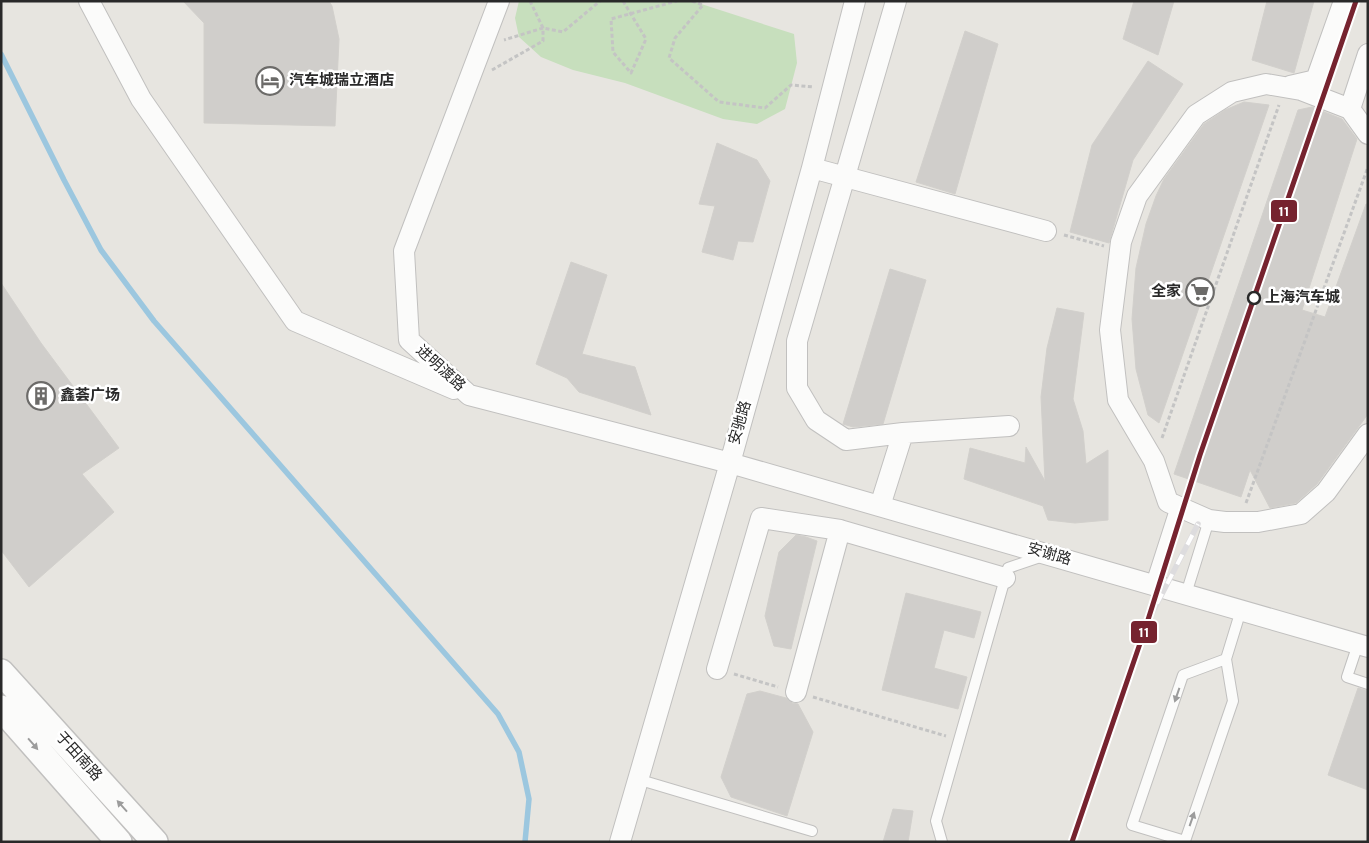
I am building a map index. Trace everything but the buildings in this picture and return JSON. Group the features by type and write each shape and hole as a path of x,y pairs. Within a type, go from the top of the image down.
{"street":[{"path":"89,1 141,99 295,321 469,396"},
{"name":"进明渡路","path":"499,1 404,252 408,340 469,396 730,463"},
{"name":"安驰路","path":"620,842 730,463 812,168 855,1"},
{"path":"896,1 797,341 797,388 816,420 846,440 903,433 1010,426"},
{"path":"1285,88 1316,80 1344,1"},
{"path":"1350,109 1368,54"},
{"path":"1368,134 1350,109 1301,90 1266,84 1232,92 1196,115 1137,196 1121,242 1110,330 1118,400 1154,461 1168,502 1209,520 1258,522 1301,514 1326,492 1368,434"},
{"path":"812,168 1046,231"},
{"path":"880,506 903,433"},
{"name":"安谢路","path":"730,463 1363,646"},
{"path":"717,669 762,518 840,530 1005,578"},
{"path":"796,692 840,530"},
{"name":"于田南路","path":"1,672 155,842"},
{"name":"于田南路","path":"1,708 119,842"}],"lane":[{"path":"1151,584 1176,506"},
{"path":"1186,594 1209,520"},
{"path":"942,842 936,821 1008,568 1049,555"},
{"path":"1226,659 1183,675 1132,825 1185,841 1233,701 1226,659 1241,610"},
{"path":"1363,646 1347,677 1368,684"},
{"path":"637,779 812,831"}],"path":[{"path":"474,69 486,73 543,41 543,28 530,1"},
{"path":"482,48 543,28 564,32 600,1"},
{"path":"623,1 631,14 646,39 630,73 613,52 611,19 631,14 677,1"},
{"path":"692,1 703,4 675,38 669,58 719,102 765,108 791,84 832,88"},
{"path":"1154,461 1285,88"},
{"path":"1239,522 1368,168"},
{"path":"1046,231 1120,250"},
{"path":"717,669 959,740"}],"green space":[{"path":"519,1 692,1 794,34 797,63 785,109 757,124 723,119 625,83 573,70 541,57 519,37 515,18"}],"waterway":[{"path":"1,54 101,250 154,321 498,714 519,752 529,799 525,842"}],"railway":[{"path":"1147,623 1198,524"}],"transit line":[{"name":"11","path":"1072,842 1147,623 1200,455 1356,1"}],"place":[{"name":"汽车城瑞立酒店","path":"270,81"},
{"name":"全家","path":"1200,292"},
{"name":"上海汽车城","path":"1254,298"},
{"name":"鑫荟广场","path":"41,396"}]}
